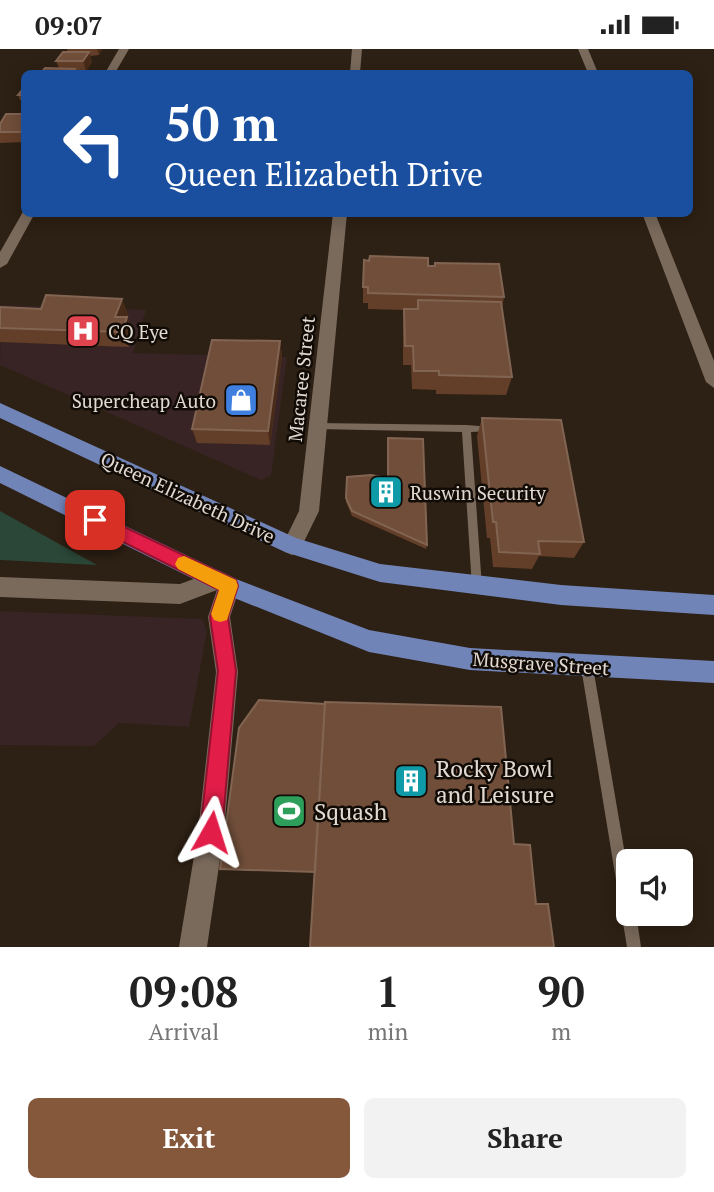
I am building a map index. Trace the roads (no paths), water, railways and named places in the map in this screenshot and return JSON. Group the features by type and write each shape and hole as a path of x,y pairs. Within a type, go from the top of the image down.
{"main road":[{"name":"Queen Elizabeth Drive","path":"0,410 292,545 380,573 477,587"},
{"path":"0,474 224,583"},
{"name":"Musgrave Street","path":"224,583 369,641 470,659 714,672"},
{"path":"477,587 714,605"}],"street":[{"path":"112,70 124,49"},
{"path":"355,70 358,49"},
{"path":"583,49 592,70"},
{"path":"0,264 27,217"},
{"name":"Macaree Street","path":"292,545 309,512 340,217"},
{"path":"650,217 714,382"},
{"path":"0,587 180,594 224,583 219,617 227,671 211,832 193,947"}],"lane":[{"path":"317,426 502,429"},
{"path":"466,428 477,587"},
{"path":"587,667 617,849"},
{"path":"630,926 634,947"}],"place":[{"name":"CQ Eye","path":"83,331"},
{"name":"Supercheap Auto","path":"241,400"},
{"name":"Ruswin Security","path":"386,492"},
{"name":"Rocky Bowl and Leisure","path":"411,781"},
{"name":"Squash","path":"289,811"}]}
